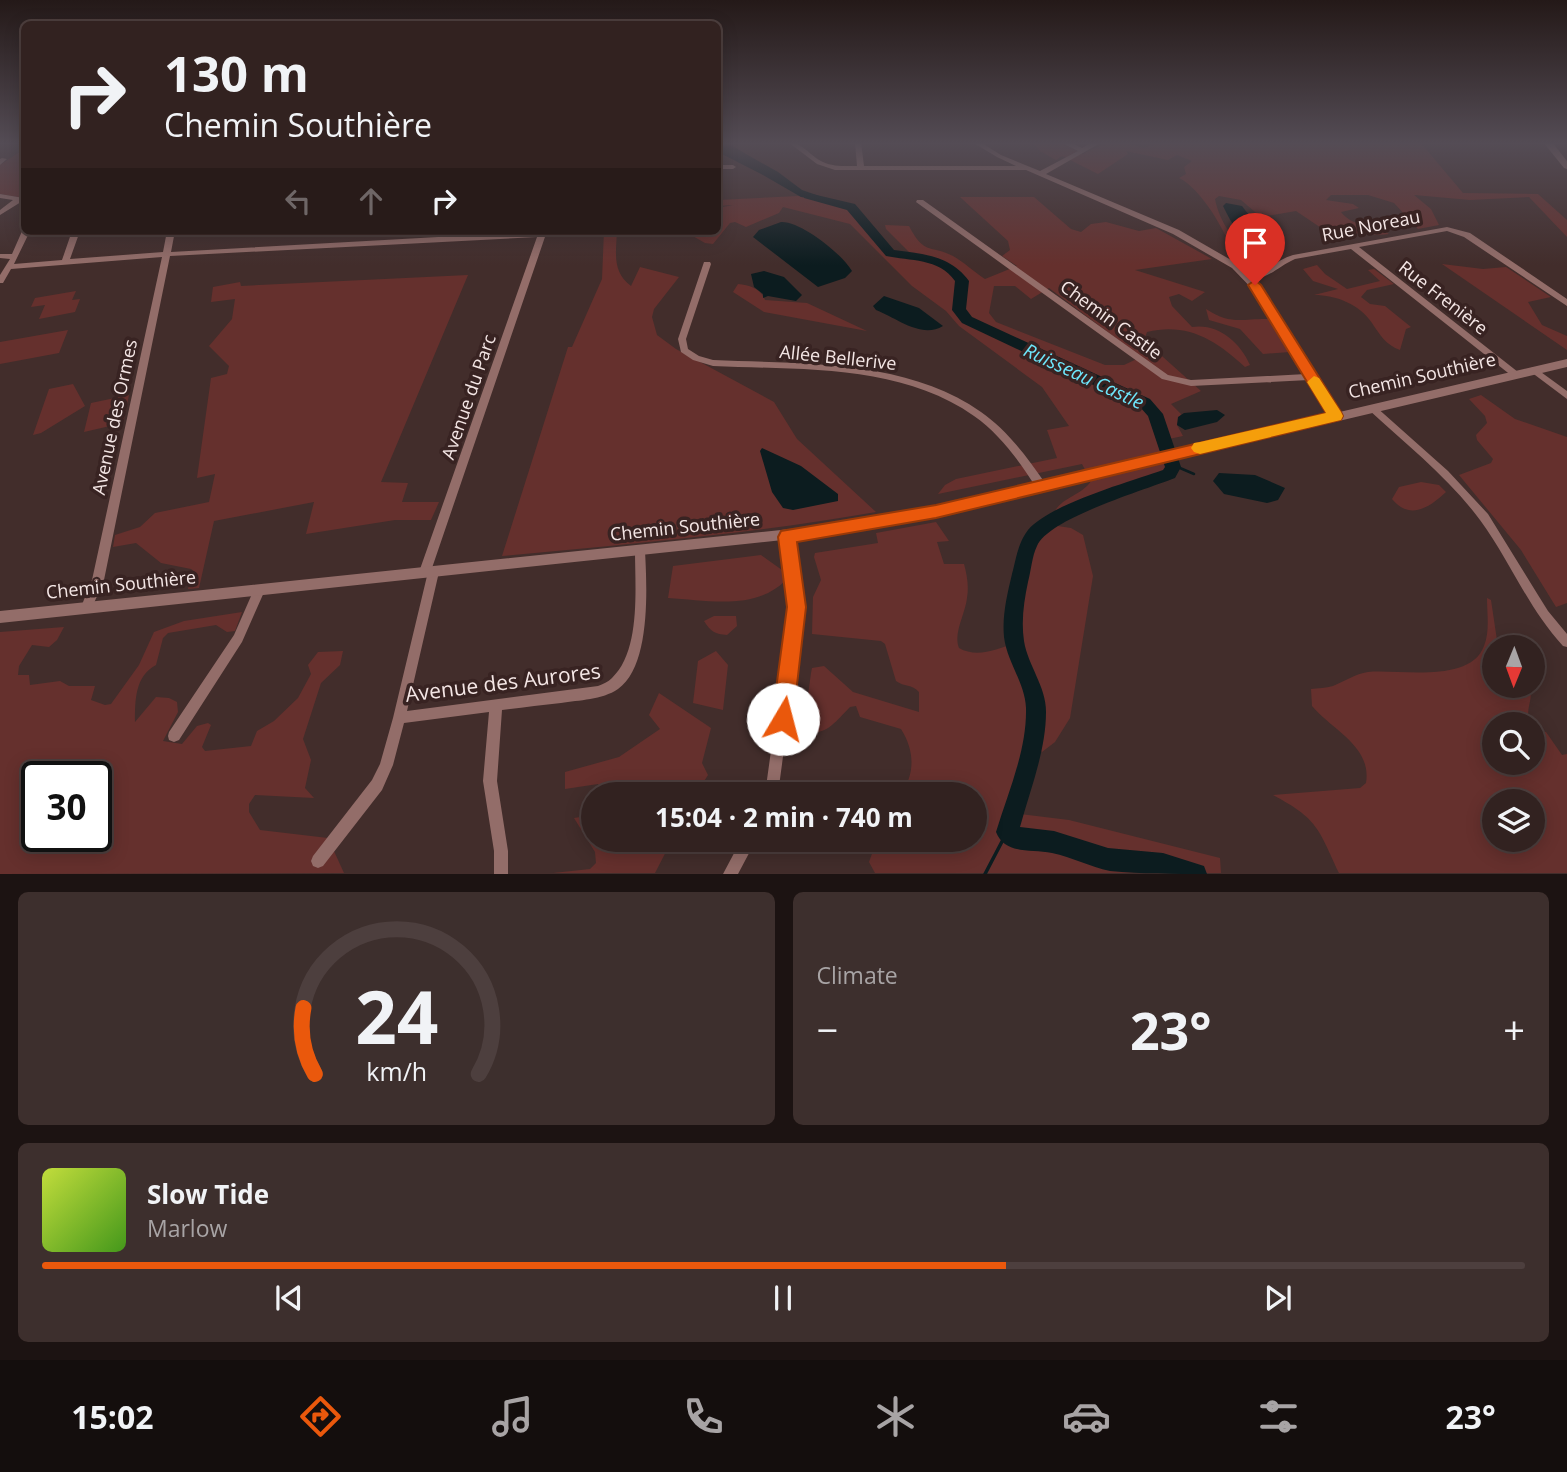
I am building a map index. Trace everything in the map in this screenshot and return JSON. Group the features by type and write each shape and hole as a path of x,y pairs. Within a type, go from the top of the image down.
{"street":[{"path":"1064,183 1193,241 1228,261 1249,278 1264,297 1335,416"},
{"path":"0,196 21,200"},
{"path":"0,212 21,201"},
{"name":"Chemin Castle","path":"920,202 1165,377 1191,383 1311,377"},
{"name":"Rue Noreau","path":"1249,278 1269,275 1281,263 1293,257 1439,229 1458,231 1470,236 1567,303"},
{"path":"0,281 24,235"},
{"path":"66,261 75,235"},
{"name":"Avenue des Ormes","path":"87,607 97,580 170,235"},
{"path":"9,267 166,254 491,235"},
{"name":"Avenue du Parc","path":"429,572 541,235"},
{"name":"Rue Frenière","path":"1352,246 1515,374"},
{"path":"0,256 15,257"},
{"name":"Allée Bellerive","path":"707,264 682,339 684,350 696,358 713,363 878,374 906,380 975,411 998,430 1021,456 1041,486"},
{"name":"Chemin Southière","path":"0,617 787,537 911,516 1567,363"},
{"path":"1534,370 1567,396"},
{"path":"1371,408 1474,505 1504,547 1551,624 1567,642"},
{"path":"773,782 797,607 787,537"},
{"name":"Avenue des Aurores","path":"429,572 399,718 599,692 615,687 630,662 636,636 640,551"},
{"path":"174,736 238,638 258,590"},
{"path":"496,706 489,780 501,851 501,873"},
{"path":"318,861 377,785 386,765 399,718"},
{"path":"730,873 742,852"}],"shaded area":[{"path":"0,183 21,183 21,198 0,194"},
{"path":"776,183 792,183 802,190 828,199 824,201 801,197"},
{"path":"1186,183 1454,183 1463,193 1538,194 1567,220 1567,237 1529,197 1470,200 1414,195 1431,209 1439,225 1418,229 1394,203 1368,195 1331,195 1326,200 1353,204 1359,208 1341,212 1351,221 1389,234 1351,234 1339,240 1296,211 1261,217 1241,200 1219,196 1215,199 1225,225 1242,247 1257,258 1249,265 1235,260 1213,214"},
{"path":"798,196 834,200 851,207 890,253 914,257 885,225 909,226 924,246 953,256 985,279 1017,266 1002,256 1010,250 1008,241 960,197 1034,197 1071,229 1081,232 1091,224 1106,222 1139,231 1156,228 1212,259 1135,270 1205,292 1192,301 1179,294 1169,297 1172,306 1192,327 1211,328 1227,336 1240,349 1250,365 1245,367 1212,341 1188,332 1175,329 1147,332 1144,340 1201,391 1171,404 1181,414 1177,425 1183,436 1164,440 1173,467 1169,474 1056,517 1058,506 1083,490 1091,481 1082,464 938,494 945,485 956,479 1057,458 1047,430 1069,426 1042,387 959,326 946,311 912,286 850,224 783,207 779,213 746,227 735,222 730,223 721,234 721,207 733,205 721,206 721,200","holes":["994,286 1015,286 1031,299 1049,288 1141,357 1124,365 1105,365 996,322 989,313"]},
{"path":"1226,203 1242,206 1258,227 1258,234 1240,231 1223,206"},
{"path":"781,222 810,233 839,256 852,271 845,278 818,287 753,237 759,230"},
{"path":"604,235 617,235 618,268 631,286 640,267 679,277 654,309 652,317 657,335 676,349 774,402 797,439 876,512 643,543 502,556 568,347 572,347 602,279"},
{"path":"691,235 720,235 713,244 705,243"},
{"path":"1442,264 1483,269 1506,267 1551,297 1528,302 1542,325 1567,336 1567,350"},
{"path":"1317,265 1347,289 1380,281 1368,270 1374,269 1394,284 1367,290 1361,297 1370,304 1385,306 1411,327 1406,329 1400,350 1387,342 1367,316 1354,306 1339,299 1314,295 1338,289 1313,281 1303,269"},
{"path":"764,271 784,277 802,295 796,301 768,296 763,298 763,294 754,287 751,274"},
{"path":"468,275 381,482 408,483 402,502 439,502 431,520 395,520 306,534 314,502 214,521 199,588 188,589 192,576 196,573 191,569 161,563 136,543 113,547 115,535 140,527 155,513 209,502 215,474 197,478 211,378 227,374 229,366 209,346 232,319 235,299 211,302 213,287 240,282 241,286"},
{"path":"738,284 754,288 765,300 807,303 867,331 764,312 733,292"},
{"path":"76,291 72,300 80,299 75,312 39,319 45,305 31,307 35,298"},
{"path":"884,296 919,308 943,326 918,329 876,310 873,306"},
{"path":"1206,309 1223,318 1271,319 1290,352 1263,354 1240,329 1209,320"},
{"path":"68,330 59,353 0,364 0,342"},
{"path":"73,384 85,406 41,433 33,435 49,389"},
{"path":"129,395 123,423 84,432 91,403"},
{"path":"1481,395 1515,419 1567,437 1567,603 1556,607 1521,550 1459,475 1491,463 1493,459 1476,435 1487,423 1485,416 1469,399"},
{"path":"1217,410 1225,415 1217,422 1185,430 1177,425 1178,417 1184,413"},
{"path":"762,448 801,466 838,494 838,501 793,510 783,508 772,492 760,451"},
{"path":"1219,473 1255,475 1285,488 1278,500 1267,503 1224,494 1213,481"},
{"path":"1421,482 1439,485 1446,492 1427,507 1413,510 1399,506 1392,499 1399,487"},
{"path":"936,522 949,541 937,542 944,564 964,564 968,594 958,630 959,648 979,653 1014,643 1012,625 1028,545 1034,534 1044,524 1071,528 1083,535 1093,576 1070,718 1055,742 1042,752 1031,741 1013,813 1069,820 1220,858 1221,873 875,873 869,862 873,852 987,852 987,782 908,782 912,762 906,737 901,729 860,717 856,706 850,707 825,730 813,732 806,730 804,725 812,668 824,666 853,692 919,712 919,692 896,681 885,644 881,641 812,634 813,597 821,580 815,553 878,543 876,533"},
{"path":"761,555 782,570 785,581 759,597 730,602 668,598 673,566"},
{"path":"1487,598 1491,600 1496,635 1487,635"},
{"path":"242,612 235,631 227,632 216,625 168,633 163,638 156,665 144,675 138,689 135,722 156,697 169,698 177,702 178,712 163,741 182,744 197,726 208,723 211,725 202,747 205,751 251,746 257,731 274,721 298,698 311,674 308,665 318,652 343,651 340,665 321,683 303,739 311,760 305,788 314,798 255,795 249,804 249,812 260,830 328,838 344,873 0,874 0,632 64,627 57,640 49,647 32,645 19,666 18,675 29,675 30,685 60,681 69,686 95,686 91,700 105,705 111,704 139,665 154,632 184,621"},
{"path":"714,616 736,616 737,626 727,635 716,633 704,621"},
{"path":"1482,649 1482,698 1531,698 1528,712 1482,712 1482,775 1545,775 1545,732 1562,755 1567,754 1567,873 1339,873 1315,826 1299,811 1273,795 1360,788 1366,783 1363,759 1349,740 1312,706 1311,689 1333,686 1368,672 1449,670 1464,666 1476,658"},
{"path":"716,651 728,665 723,710 693,703 698,661"},
{"path":"659,693 711,728 702,763 708,775 704,782 581,782 581,787 565,789 565,772 619,757 660,729 649,715"},
{"path":"581,817 581,829 574,818"},
{"path":"595,852 666,852 655,873 553,873 590,869 596,863"}],"waterway":[{"name":"Ruisseau Castle","path":"808,196 851,207 890,253 940,262 956,273 962,281 959,310 967,320 1145,403 1155,414 1173,467 1169,474 1056,517 1040,529 1028,545 1015,605 1013,629 1016,649 1033,693 1035,727 1007,832 1011,837 1054,842 1108,859 1163,865 1196,874"},
{"path":"1173,465 1194,474"},
{"path":"985,874 1007,832"}],"slow traffic":[{"path":"1200,448 1335,416 1314,382"}],"route":[{"path":"783,719 797,607 787,537 936,511 1335,416 1255,285"}]}
